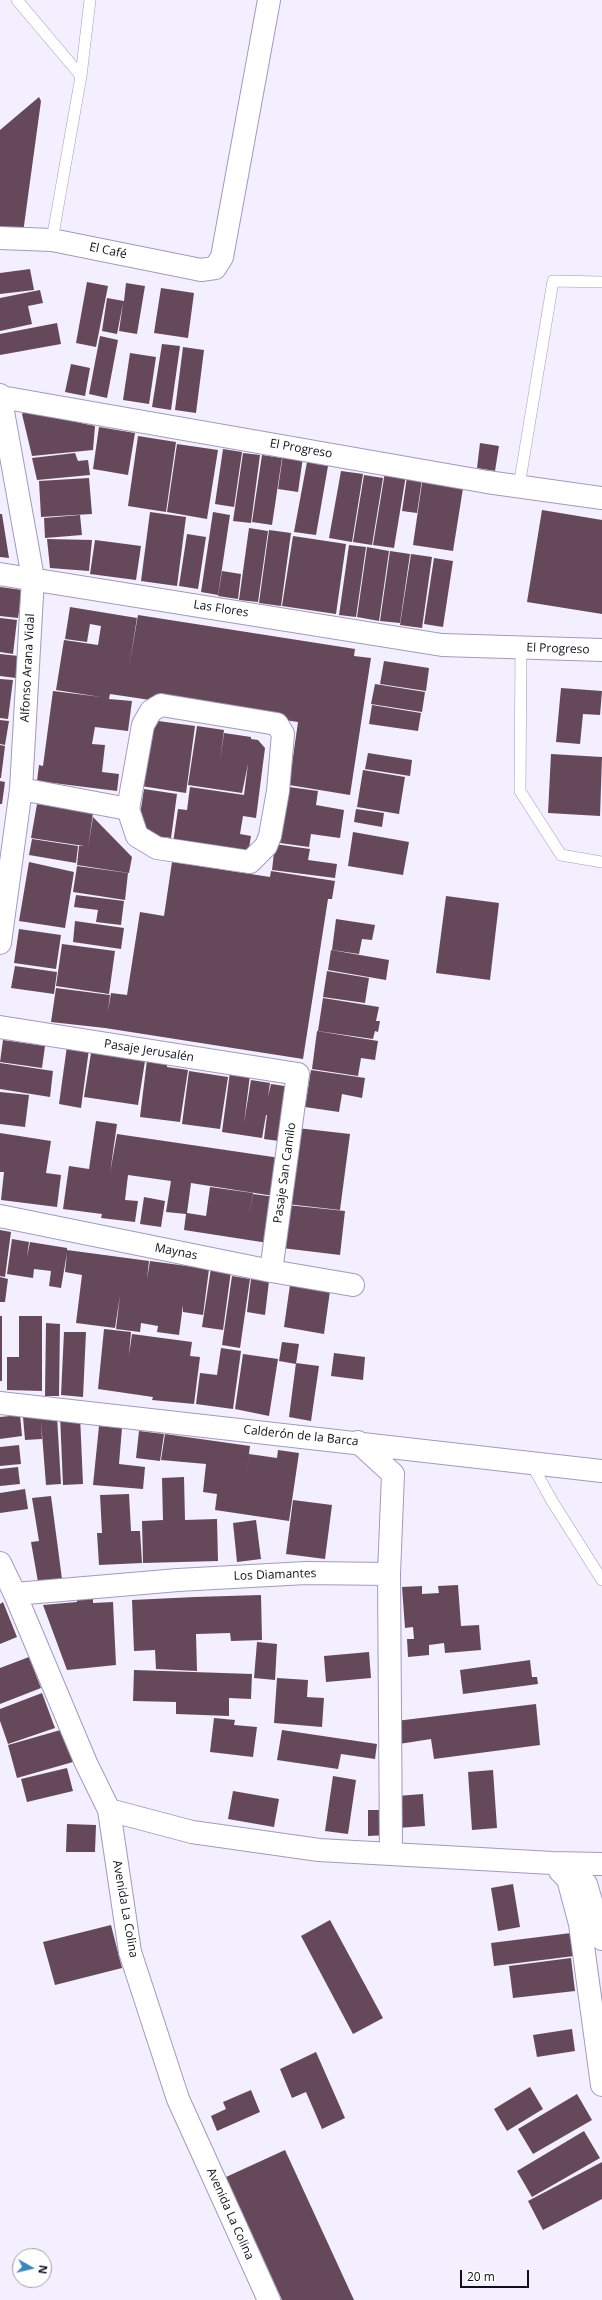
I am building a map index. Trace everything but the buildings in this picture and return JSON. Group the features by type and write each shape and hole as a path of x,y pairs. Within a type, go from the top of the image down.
{"street":[{"name":"El Café","path":"0,238 52,240 201,270 215,268 222,257 269,0"},
{"name":"El Progreso","path":"0,396 518,486 602,498"},
{"name":"Alfonso Arana Vidal","path":"0,396 15,488 33,578 21,789 0,943"},
{"name":"Las Flores","path":"0,574 33,578 442,645"},
{"name":"El Progreso","path":"442,645 602,650"},
{"path":"161,705 264,720 278,724 283,734 278,791 270,836 266,846 250,862 157,848 137,836 128,809 143,725 151,711 161,705"},
{"path":"21,789 128,809"},
{"name":"Pasaje Jerusalén","path":"0,1027 298,1074"},
{"name":"Pasaje San Camilo","path":"271,1271 298,1074"},
{"name":"Maynas","path":"0,1216 271,1271 353,1285"},
{"name":"Calderón de la Barca","path":"0,1403 358,1442 602,1471"},
{"path":"358,1442 393,1474 389,1574 391,1854"},
{"name":"Avenida La Colina","path":"0,1563 15,1594 86,1763 109,1810 130,1952 178,2099 269,2300"},
{"name":"Los Diamantes","path":"15,1594 178,1580 306,1573 389,1574"},
{"path":"109,1810 192,1832 319,1850 552,1863 602,1864"},
{"path":"552,1863 568,1880 580,1924 602,2085"},
{"path":"568,1880 586,1884 602,1938"}],"lane":[{"path":"17,0 81,76"},
{"path":"52,240 81,76 90,0"},
{"path":"518,486 554,281 602,282"},
{"path":"521,647 520,791 561,855 602,862"},
{"path":"530,1462 552,1502 602,1580"}]}
